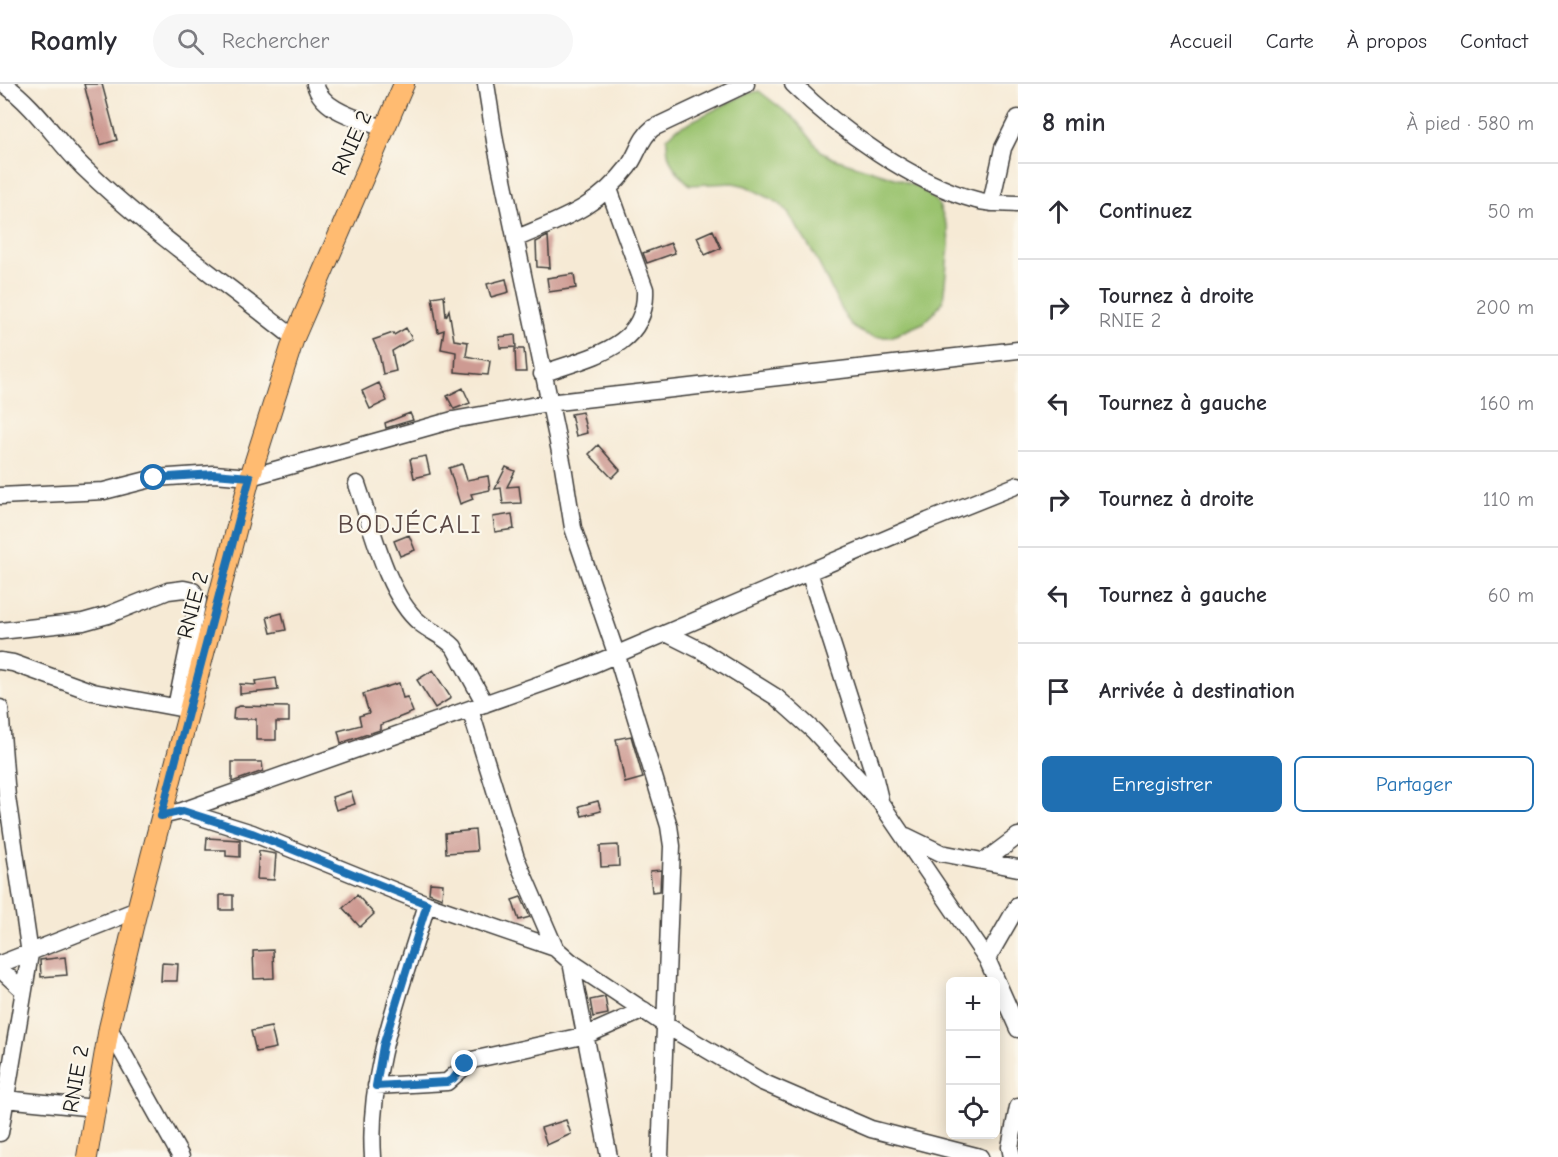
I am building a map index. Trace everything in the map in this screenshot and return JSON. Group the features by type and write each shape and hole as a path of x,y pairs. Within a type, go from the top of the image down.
{"main road":[{"name":"RNIE 2","path":"87,1157 110,1028 161,816 182,708 250,477 294,338 405,84"}],"street":[{"path":"4,84 37,113 83,166 159,231 294,338"},
{"path":"315,84 321,98 330,106 385,129"},
{"path":"486,84 542,374 563,466 573,528 617,656 669,826 672,846 660,1157"},
{"path":"515,239 585,209 609,189 629,165 645,134 653,128 746,84"},
{"path":"793,84 878,153 919,176 975,200 1018,204"},
{"path":"991,202 1003,148 1014,139 1018,118"},
{"path":"542,374 615,347 628,339 635,330 646,303 645,289 609,189"},
{"path":"0,496 104,491 154,478 214,474 250,477 453,420 548,403 1018,350"},
{"path":"357,484 391,584 419,623 439,634 454,647 477,706 516,858 555,948"},
{"path":"161,816 183,811 617,656 808,572 1018,485"},
{"path":"808,572 873,771 880,802"},
{"path":"0,631 83,622 108,615 168,591 184,589 193,591 198,600 182,708 93,692 13,663 0,661"},
{"path":"666,633 702,651 776,697 814,731 880,802 905,835 934,883 987,959 1018,1029"},
{"path":"0,708 7,797 30,954 22,988 0,1133"},
{"path":"183,811 252,833 427,904 555,948 571,962 664,1024 762,1082 871,1129 980,1157"},
{"path":"905,835 941,853 1018,868"},
{"path":"986,860 1018,836"},
{"path":"373,1157 376,1086 383,1046 427,904"},
{"path":"987,959 1018,905"},
{"path":"0,964 137,910"},
{"path":"571,962 609,1157"},
{"path":"0,969 22,988"},
{"path":"376,1086 447,1082 472,1060 587,1035 644,1010"},
{"path":"110,1028 181,1157"},
{"path":"5,1099 95,1108"},
{"path":"1012,1157 1010,1148 1018,1107"}],"green space":[{"path":"759,91 795,119 821,151 832,158 901,180 921,189 938,203 948,229 949,246 943,301 923,323 891,337 875,337 854,328 846,318 814,254 779,203 746,186 733,183 690,185 675,169 668,153 667,138 676,129 746,94"}],"building":[{"path":"84,84 102,84 117,140 100,145"},
{"path":"713,230 721,248 705,255 697,237"},
{"path":"548,236 550,268 537,267 536,242"},
{"path":"671,243 675,253 647,263 643,253"},
{"path":"574,274 576,288 549,292 547,278"},
{"path":"506,279 509,292 491,297 487,284"},
{"path":"444,295 446,317 449,310 454,340 468,342 466,356 490,361 488,375 455,372 456,352 441,349 444,330 438,332 432,297"},
{"path":"406,328 412,339 392,351 396,371 383,374 379,353 373,340 393,333 394,335"},
{"path":"515,335 516,347 500,348 499,337"},
{"path":"515,349 524,349 526,372 516,372"},
{"path":"379,383 387,401 370,409 362,391"},
{"path":"463,388 470,403 454,409 447,396"},
{"path":"582,412 587,433 576,436 571,414"},
{"path":"410,413 413,420 386,428 385,423"},
{"path":"598,445 620,470 612,478 589,454"},
{"path":"426,456 430,474 414,478 410,459"},
{"path":"462,464 467,480 488,476 490,490 471,494 473,499 460,504 449,468"},
{"path":"506,467 515,471 507,487 519,486 521,503 503,504 501,488 495,489"},
{"path":"512,514 514,529 495,532 493,517"},
{"path":"409,535 415,550 400,556 394,541"},
{"path":"282,613 286,630 271,633 267,617"},
{"path":"433,670 451,698 435,708 417,680"},
{"path":"276,678 278,690 240,694 240,684 256,685 255,681"},
{"path":"399,683 403,698 407,697 413,712 380,725 380,730 341,743 338,731 361,725 359,716 369,713 363,694"},
{"path":"240,706 289,707 289,722 276,722 276,740 256,740 256,719 233,719 234,708"},
{"path":"631,736 643,778 625,783 616,739"},
{"path":"232,762 262,762 263,771 232,782"},
{"path":"351,791 355,804 336,810 332,797"},
{"path":"598,801 601,811 582,816 579,806"},
{"path":"475,830 477,851 446,853 445,833"},
{"path":"207,838 240,840 240,857 226,856 226,850 206,850"},
{"path":"618,845 619,866 601,867 600,846"},
{"path":"259,851 276,854 274,880 257,879"},
{"path":"661,870 660,891 652,892 650,871"},
{"path":"430,883 443,884 442,898 429,893"},
{"path":"220,895 233,895 233,910 220,910"},
{"path":"357,895 374,914 360,927 343,908"},
{"path":"521,897 530,917 519,920 512,900"},
{"path":"273,950 274,978 254,979 253,951"},
{"path":"65,957 67,975 41,977 40,960"},
{"path":"162,963 178,964 177,981 161,981"},
{"path":"605,997 608,1014 593,1017 590,1000"},
{"path":"271,1027 276,1048 256,1052 251,1031"},
{"path":"566,1120 571,1134 547,1145 541,1128"}],"district":[{"name":"BODJÉCALI","path":"410,525"}],"route":[{"path":"154,478 214,474 250,477 221,595 161,816 183,811 252,833 427,904 383,1046 376,1086 447,1082 453,1079 465,1064"}]}
